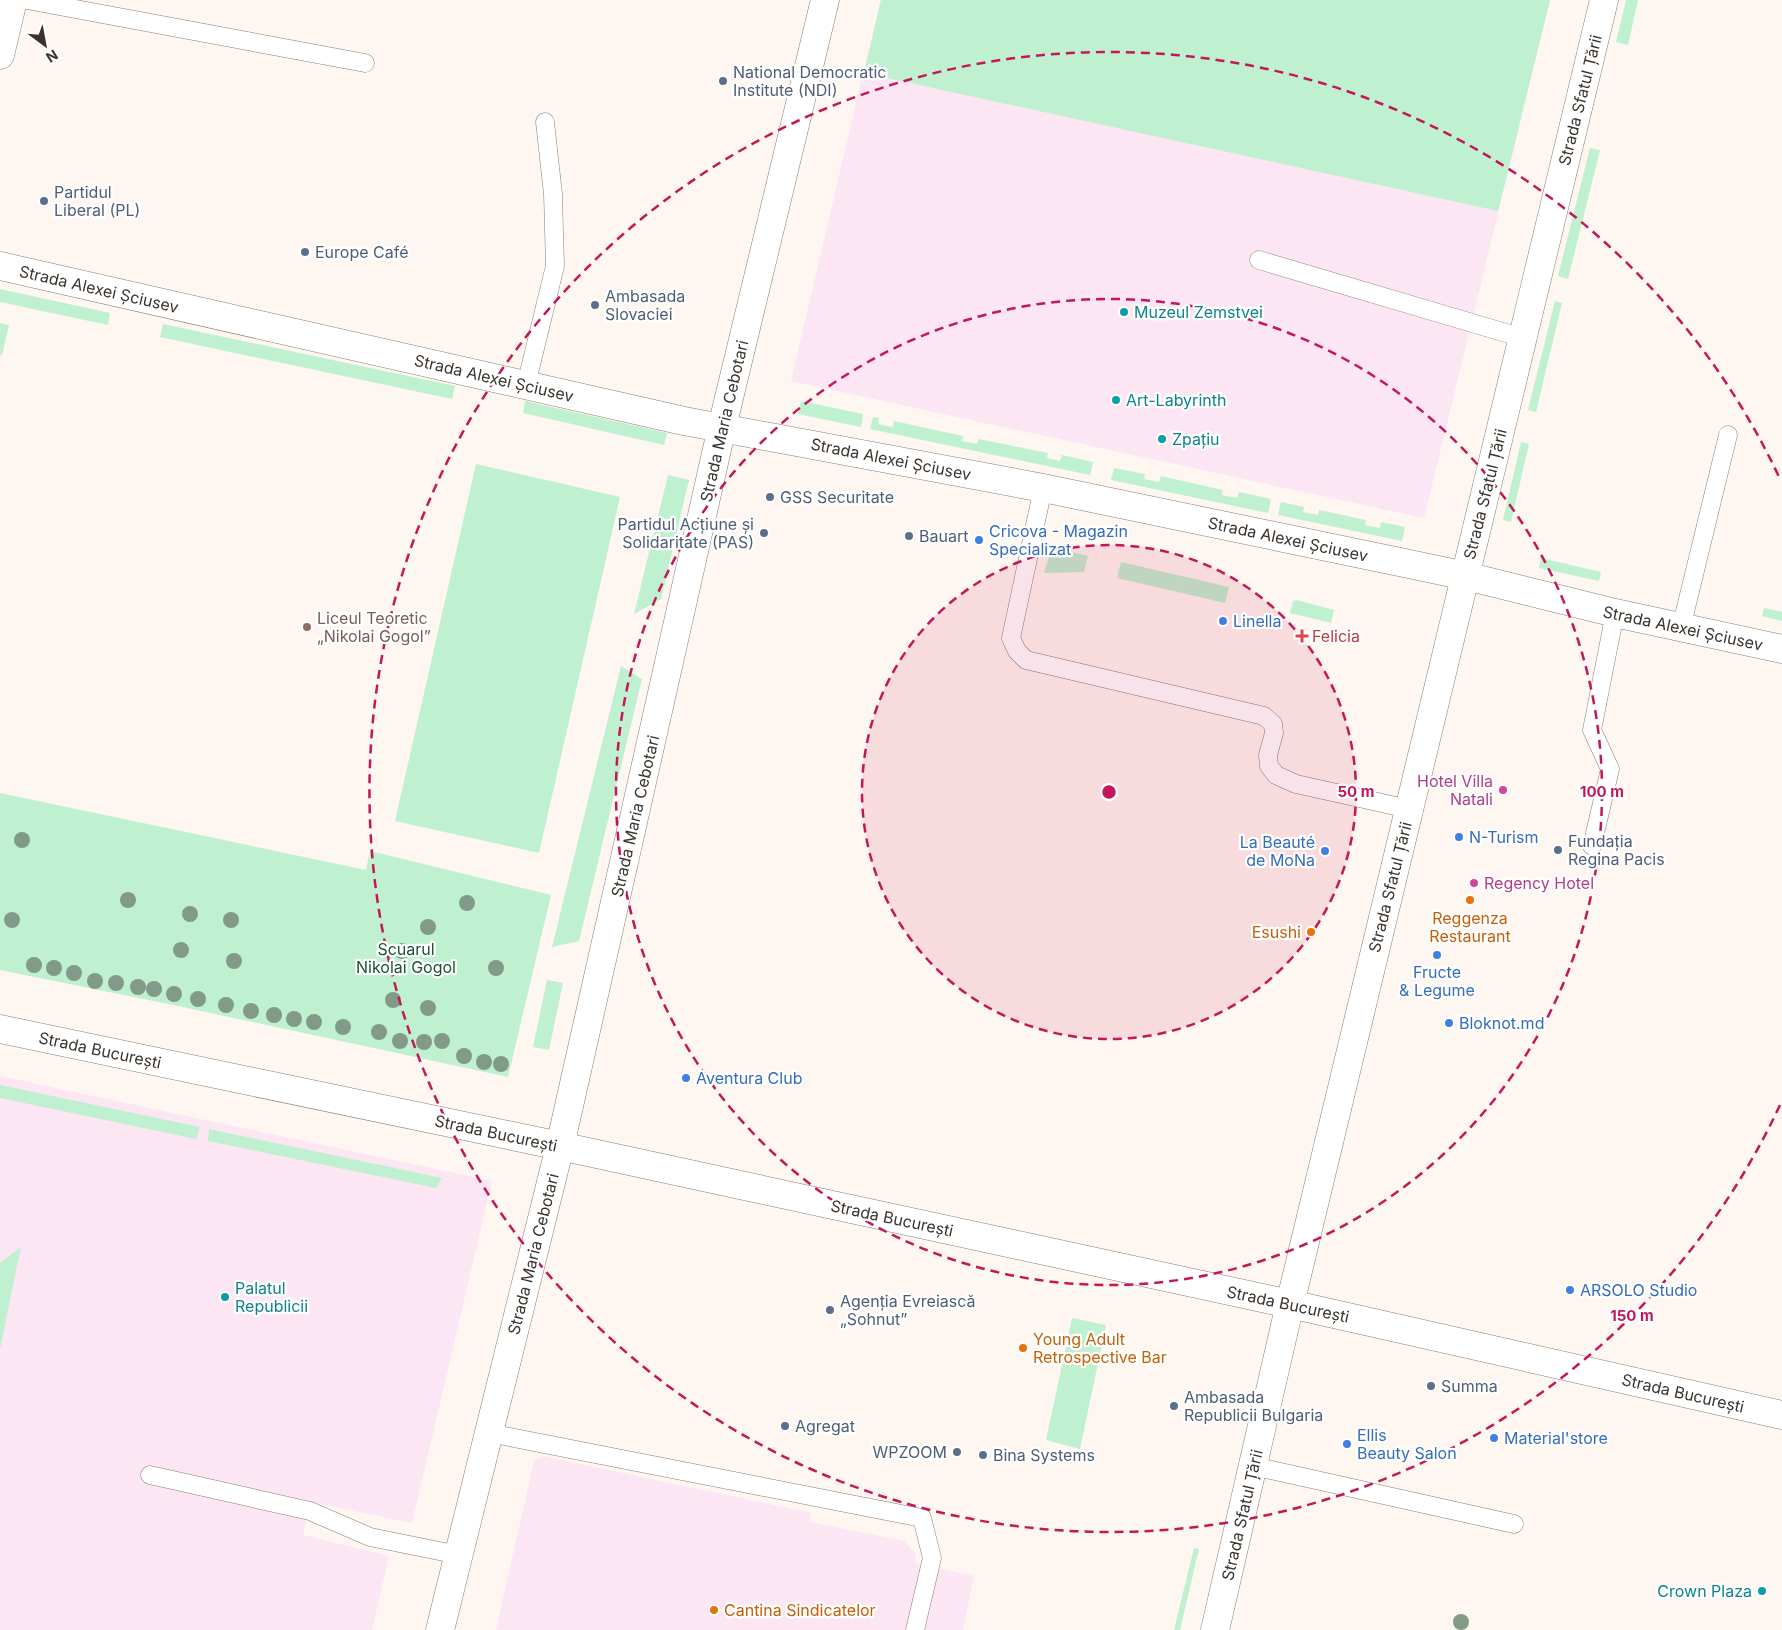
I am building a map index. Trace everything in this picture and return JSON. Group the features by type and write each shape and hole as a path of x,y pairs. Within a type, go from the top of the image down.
{"street":[{"path":"0,55 13,0"},
{"name":"Strada Maria Cebotari","path":"440,1630 560,1146 722,427 825,0"},
{"name":"Strada Sfatul Țării","path":"1215,1630 1290,1304 1604,0"},
{"name":"Strada Alexei Șciusev","path":"0,266 675,419 1043,488 1466,576 1615,613 1782,649"},
{"name":"Strada București","path":"0,1029 560,1146 1290,1304 1782,1415"}],"lane":[{"path":"27,0 365,63"},
{"path":"526,385 555,266 553,194 545,122"},
{"path":"1259,260 1523,338"},
{"path":"1681,628 1728,435"},
{"path":"1043,488 1011,638 1018,651 1026,660 1264,716 1273,724 1274,733 1268,755 1269,766 1276,775 1296,784 1409,809"},
{"path":"1592,846 1610,768 1592,730 1615,613"},
{"path":"489,1433 922,1518 932,1558 915,1630"},
{"path":"1253,1466 1514,1524"},
{"path":"150,1475 310,1511 370,1537 459,1556"}],"shaded area":[{"path":"881,0 1550,0 1424,518 791,381"},
{"name":"Palatul Republicii","path":"0,1076 492,1181 412,1523 310,1502 303,1535 389,1556 372,1630 0,1630"},
{"path":"543,1456 811,1513 810,1522 904,1541 916,1554 915,1563 974,1576 963,1630 496,1630 534,1461"}],"green space":[{"path":"881,0 1550,0 1498,211 864,73"},
{"path":"1626,0 1638,0 1628,45 1616,42"},
{"path":"1590,148 1600,150 1568,279 1558,276"},
{"path":"0,289 110,313 108,325 0,302"},
{"path":"1555,301 1562,303 1536,412 1528,410"},
{"path":"0,323 9,325 2,355 0,355"},
{"path":"163,324 455,386 452,399 160,337"},
{"path":"525,401 667,433 664,445 523,413"},
{"path":"801,401 863,414 861,427 798,414"},
{"path":"873,417 879,418 878,424 893,427 894,421 963,436 962,441 977,444 979,439 1048,453 1047,458 1060,461 1062,455 1093,462 1090,475 870,429"},
{"path":"1521,442 1529,444 1511,522 1503,520"},
{"path":"476,464 620,497 539,853 395,821"},
{"path":"1114,468 1145,474 1144,479 1159,482 1161,476 1223,490 1222,495 1237,498 1239,492 1271,499 1268,513 1111,480"},
{"path":"668,475 689,480 661,599 634,614"},
{"path":"1281,502 1304,507 1303,512 1318,515 1319,510 1366,520 1365,525 1380,528 1381,522 1405,527 1402,541 1278,515"},
{"path":"1052,547 1088,556 1084,572 1044,573"},
{"path":"1541,558 1601,572 1599,581 1539,568"},
{"path":"1121,562 1229,587 1225,603 1117,578"},
{"path":"1297,600 1334,610 1331,623 1290,613 1293,601"},
{"path":"1764,608 1782,612 1782,621 1762,616"},
{"path":"621,666 642,679 579,941 552,947"},
{"name":"Scuarul Nikolai Gogol","path":"0,793 366,870 370,851 551,895 508,1077 0,970"},
{"path":"547,980 563,983 549,1050 533,1047"},
{"path":"0,1085 200,1127 196,1139 0,1098"},
{"path":"209,1129 442,1178 436,1188 208,1141"},
{"path":"21,1247 0,1349 0,1263"},
{"path":"1072,1318 1106,1325 1080,1449 1046,1440"},
{"path":"1194,1548 1199,1549 1180,1630 1174,1630"}],"place":[{"name":"National Democratic Institute (NDI)","path":"723,81"},
{"name":"Partidul Liberal (PL)","path":"44,201"},
{"name":"Europe Café","path":"305,252"},
{"name":"Ambasada Slovaciei","path":"595,305"},
{"name":"Muzeul Zemstvei","path":"1124,312"},
{"name":"Art-Labyrinth","path":"1116,400"},
{"name":"Zpațiu","path":"1162,439"},
{"name":"GSS Securitate","path":"770,497"},
{"name":"Partidul Acțiune și Solidaritate (PAS)","path":"764,533"},
{"name":"Bauart","path":"909,536"},
{"name":"Cricova - Magazin Specializat","path":"979,540"},
{"name":"Linella","path":"1223,621"},
{"name":"Liceul Teoretic „Nikolai Gogol”","path":"307,627"},
{"name":"Felicia","path":"1302,636"},
{"name":"Hotel Villa Natali","path":"1503,790"},
{"name":"N-Turism","path":"1459,837"},
{"name":"Fundația Regina Pacis","path":"1558,850"},
{"name":"La Beauté de MoNa","path":"1325,851"},
{"name":"Regency Hotel","path":"1474,883"},
{"name":"Reggenza Restaurant","path":"1470,900"},
{"name":"Esushi","path":"1311,932"},
{"name":"Fructe & Legume","path":"1437,955"},
{"name":"Bloknot.md","path":"1449,1023"},
{"name":"Aventura Club","path":"686,1078"},
{"name":"ARSOLO Studio","path":"1570,1290"},
{"name":"Palatul Republicii","path":"225,1297"},
{"name":"Agenția Evreiască „Sohnut”","path":"830,1310"},
{"name":"Young Adult Retrospective Bar","path":"1023,1348"},
{"name":"Summa","path":"1431,1386"},
{"name":"Ambasada Republicii Bulgaria","path":"1174,1406"},
{"name":"Agregat","path":"785,1426"},
{"name":"Material'store","path":"1494,1438"},
{"name":"Ellis Beauty Salon","path":"1347,1444"},
{"name":"WPZOOM","path":"957,1452"},
{"name":"Bina Systems","path":"983,1455"},
{"name":"Crown Plaza","path":"1762,1591"},
{"name":"Cantina Sindicatelor","path":"714,1610"}]}
